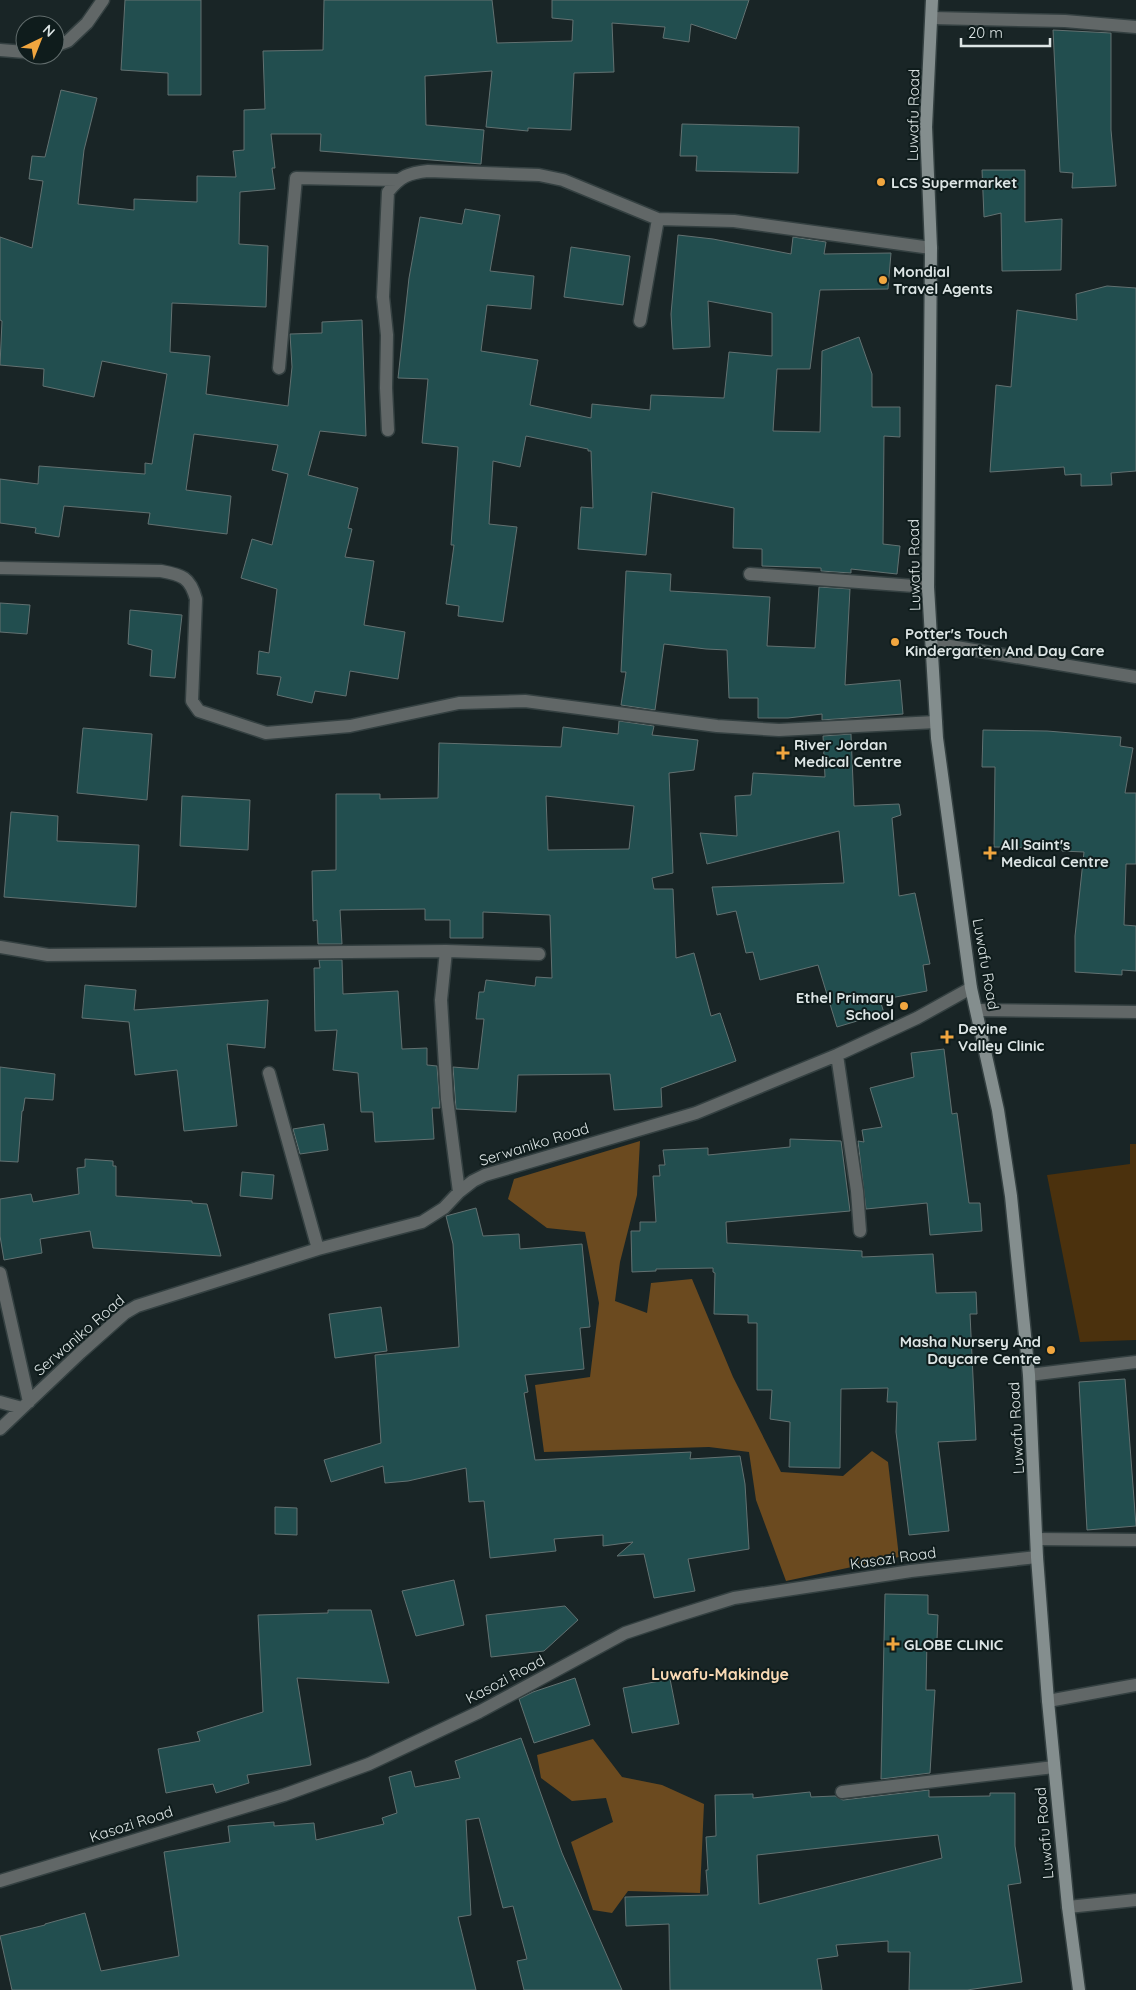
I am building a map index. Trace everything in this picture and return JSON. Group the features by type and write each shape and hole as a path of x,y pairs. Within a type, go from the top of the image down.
{"street":[{"path":"65,42 87,23 103,0"},
{"name":"Luwafu Road","path":"932,0 926,127 931,248 928,587 936,722 971,988 998,1110 1011,1196 1030,1375 1037,1557 1048,1701 1068,1907 1079,1990"},
{"path":"932,18 1065,21 1136,27"},
{"path":"0,50 15,51"},
{"path":"279,368 296,178 397,180 412,173 428,171 539,175 563,180 658,218 734,221 931,248"},
{"path":"388,430 386,388 387,335 383,297 388,192 397,180"},
{"path":"640,321 658,218"},
{"path":"0,568 161,570 178,574 187,580 193,588 196,599 192,701 199,711 266,734 350,726 459,703 525,701 717,726 771,730 936,722"},
{"path":"750,574 928,587"},
{"path":"932,643 1136,676"},
{"path":"0,946 48,955 446,951 539,954"},
{"path":"446,951 441,1000 447,1099 459,1192"},
{"name":"Serwaniko Road","path":"0,1429 125,1313 137,1306 318,1249 422,1222 444,1208 459,1192 485,1176 696,1113 837,1055 917,1018 971,988"},
{"path":"977,1010 1136,1012"},
{"path":"837,1055 856,1182 860,1231"},
{"path":"268,1072 318,1249"},
{"path":"0,1273 25,1405 0,1402"},
{"path":"1030,1375 1136,1362"},
{"path":"1037,1539 1136,1540"},
{"name":"Kasozi Road","path":"0,1881 284,1795 369,1764 479,1712 625,1633 682,1614 744,1597 911,1571 1037,1557"},
{"path":"1048,1701 1136,1685"},
{"path":"842,1792 1054,1767"},
{"path":"1068,1907 1136,1900"}],"shaded area":[{"path":"640,1141 637,1195 620,1262 615,1301 647,1313 651,1283 692,1279 733,1377 781,1472 843,1476 872,1451 888,1462 899,1557 786,1581 756,1500 749,1452 709,1447 544,1452 535,1385 590,1377 599,1303 585,1232 547,1228 508,1199 514,1179"},
{"path":"1130,1144 1136,1144 1136,1340 1080,1342 1047,1175 1130,1164"},
{"path":"593,1739 622,1777 662,1785 704,1804 700,1893 628,1891 612,1913 593,1910 571,1842 613,1822 606,1798 572,1801 541,1778 537,1755"}],"building":[{"path":"125,0 201,0 201,95 168,95 168,73 121,70"},
{"path":"324,0 492,0 497,43 572,41 573,20 552,18 552,0 749,0 736,39 691,24 689,42 663,38 665,27 612,23 614,72 574,73 571,130 528,128 528,131 486,127 492,71 425,76 426,125 484,130 481,164 320,151 321,134 271,134 275,168 272,168 275,189 240,192 239,244 268,246 266,307 172,303 170,352 210,356 206,394 288,406 292,367 290,334 322,333 322,322 362,320 366,436 320,431 308,475 358,488 348,528 352,529 345,557 374,561 364,625 405,632 398,679 350,671 346,696 315,691 312,703 277,695 281,677 257,674 259,651 269,653 277,589 241,578 252,539 272,545 288,474 272,470 278,445 194,434 186,490 231,496 227,534 148,524 150,513 64,506 59,537 35,533 36,528 0,523 0,479 38,484 39,466 145,474 145,463 152,464 167,374 102,361 94,397 43,386 44,369 0,365 2,321 0,320 0,237 32,248 43,181 29,179 32,156 45,157 61,90 97,98 84,150 78,204 134,210 134,199 197,202 197,176 236,177 233,151 244,150 244,110 265,109 263,51 323,50"},
{"path":"1053,30 1111,33 1111,130 1116,186 1072,188 1073,173 1060,172"},
{"path":"682,124 799,127 798,173 696,171 697,156 680,156"},
{"path":"982,170 1025,170 1025,222 1062,219 1061,270 1002,271 1001,213 984,217"},
{"path":"465,209 500,215 490,271 534,276 531,309 487,305 481,351 538,360 530,405 591,418 592,404 650,410 651,395 724,398 729,352 772,356 772,313 708,301 710,347 673,349 671,314 678,235 713,239 791,254 793,237 826,242 824,254 891,253 888,289 820,290 810,369 777,369 773,431 820,432 822,351 859,337 872,374 872,407 900,407 900,437 884,436 883,544 900,546 897,574 851,569 851,573 821,571 821,568 762,566 762,549 733,548 734,508 652,492 646,555 578,549 581,507 593,508 591,451 526,436 520,467 493,461 489,524 517,527 503,622 458,616 459,606 446,604 454,545 451,545 458,447 422,443 428,379 398,378 409,278 420,217 462,224"},
{"path":"571,247 630,256 623,305 564,297"},
{"path":"1107,286 1136,288 1136,471 1111,473 1112,485 1081,486 1081,474 1065,475 1064,467 990,472 996,385 1011,387 1017,310 1077,320 1076,294"},
{"path":"626,571 671,574 670,591 770,597 767,646 815,648 819,587 850,589 845,685 900,680 903,714 822,720 822,714 788,718 758,718 758,698 729,698 727,650 664,644 655,710 621,705 626,672 621,672"},
{"path":"0,603 30,605 27,634 0,632"},
{"path":"130,610 182,615 175,678 150,676 152,650 128,644"},
{"path":"619,721 654,726 652,735 698,740 694,770 669,773 673,873 652,878 654,889 673,889 676,958 694,953 711,1016 720,1013 736,1061 661,1088 662,1107 614,1110 610,1074 518,1075 516,1112 456,1109 453,1067 478,1069 484,1019 476,1019 479,992 484,992 486,980 535,986 536,977 552,978 550,915 483,912 483,938 450,938 450,920 425,920 425,909 340,910 342,944 318,944 317,920 313,921 312,871 336,870 336,794 380,794 380,799 438,798 439,743 561,747 563,727 618,734","holes":["546,796 634,806 629,849 548,850"]},
{"path":"83,728 152,734 147,800 77,793"},
{"path":"983,730 1047,731 1121,737 1120,746 1133,748 1125,793 1136,793 1136,864 1126,864 1124,925 1136,926 1136,971 1122,970 1122,975 1075,972 1075,936 1084,852 1062,851 1062,848 994,847 995,767 982,767"},
{"path":"851,734 854,806 899,804 901,815 892,818 899,896 915,893 930,964 923,965 927,991 880,1000 884,1013 837,1027 818,965 760,980 753,952 746,953 736,911 717,915 712,887 844,883 839,831 707,864 700,833 737,836 735,796 751,795 753,773 825,777 823,736"},
{"path":"182,796 250,800 248,850 180,846"},
{"path":"11,812 58,816 57,841 139,845 136,907 4,897"},
{"path":"319,960 342,960 343,994 398,991 402,1049 427,1048 427,1065 437,1066 440,1108 432,1108 434,1139 375,1142 373,1112 361,1112 358,1073 333,1070 337,1030 315,1031 314,968 320,968"},
{"path":"85,985 136,990 134,1010 268,1000 265,1048 227,1044 237,1126 184,1131 177,1070 135,1075 129,1022 82,1018"},
{"path":"944,1049 952,1114 957,1113 969,1203 980,1203 982,1231 930,1235 927,1203 866,1209 858,1141 864,1142 862,1130 882,1127 870,1088 914,1077 911,1053"},
{"path":"0,1067 55,1074 53,1100 25,1098 22,1111 18,1162 0,1161"},
{"path":"324,1124 328,1150 300,1154 293,1129"},
{"path":"790,1139 841,1141 850,1211 726,1222 727,1243 862,1251 862,1257 933,1254 936,1293 976,1292 977,1314 970,1314 976,1440 938,1442 949,1531 909,1535 896,1432 897,1402 887,1402 888,1388 841,1389 840,1468 789,1467 790,1422 770,1419 772,1390 757,1390 757,1323 748,1323 748,1315 714,1314 715,1273 713,1268 656,1269 656,1271 632,1272 631,1231 640,1231 640,1222 656,1222 653,1176 660,1176 659,1165 665,1165 663,1150 708,1148 708,1155 790,1147"},
{"path":"85,1159 113,1161 113,1166 116,1166 116,1196 192,1201 192,1203 207,1204 221,1256 93,1248 90,1231 40,1239 42,1253 4,1260 0,1236 0,1199 31,1194 33,1202 79,1194 77,1168 85,1167"},
{"path":"242,1172 274,1175 272,1199 240,1196"},
{"path":"476,1208 483,1236 519,1234 520,1249 582,1244 590,1327 580,1328 584,1369 525,1375 528,1392 524,1393 535,1460 691,1452 690,1459 740,1456 745,1484 749,1549 688,1559 695,1591 654,1598 644,1554 617,1556 633,1542 603,1546 603,1535 554,1539 556,1551 490,1558 484,1501 469,1502 466,1468 408,1481 385,1483 383,1466 331,1482 324,1460 381,1443 375,1355 459,1347 453,1244 446,1216"},
{"path":"381,1307 387,1351 335,1358 329,1314"},
{"path":"1125,1379 1136,1526 1087,1530 1079,1382"},
{"path":"275,1507 297,1508 297,1535 275,1534"},
{"path":"454,1580 464,1625 416,1636 402,1591"},
{"path":"885,1594 928,1595 928,1614 938,1615 937,1640 927,1640 926,1690 935,1690 930,1773 881,1779"},
{"path":"565,1606 578,1620 544,1651 491,1657 486,1615"},
{"path":"328,1610 371,1610 389,1683 297,1678 311,1765 247,1775 249,1783 216,1793 213,1784 166,1793 158,1749 200,1741 197,1732 263,1712 258,1615 328,1613"},
{"path":"575,1678 590,1725 534,1743 519,1699 533,1692"},
{"path":"670,1679 679,1724 632,1733 623,1688"},
{"path":"521,1738 562,1853 622,1990 524,1990 517,1961 527,1959 513,1906 503,1908 479,1818 466,1820 471,1915 458,1917 476,1990 12,1990 0,1936 85,1913 101,1971 179,1956 164,1852 230,1842 228,1826 274,1822 274,1826 314,1823 316,1840 384,1824 382,1818 397,1813 389,1777 411,1771 415,1787 460,1778 455,1761"},
{"path":"929,1790 929,1797 990,1796 990,1793 1015,1793 1015,1846 1021,1883 1008,1885 1022,1982 967,1990 909,1990 910,1952 888,1952 888,1941 836,1945 838,1956 817,1959 822,1990 670,1990 669,1924 626,1926 625,1897 708,1895 706,1837 716,1836 715,1795 753,1794 753,1798 810,1792 811,1797 835,1796 843,1800","holes":["938,1835 942,1858 759,1904 757,1855"]}],"place":[{"name":"LCS Supermarket","path":"881,182"},
{"name":"Mondial Travel Agents","path":"883,280"},
{"name":"Potter's Touch Kindergarten And Day Care","path":"895,642"},
{"name":"River Jordan Medical Centre","path":"783,753"},
{"name":"All Saint's Medical Centre","path":"990,853"},
{"name":"Ethel Primary School","path":"904,1006"},
{"name":"Devine Valley Clinic","path":"947,1037"},
{"name":"Masha Nursery And Daycare Centre","path":"1051,1350"},
{"name":"GLOBE CLINIC","path":"893,1644"}],"district":[{"name":"Luwafu-Makindye","path":"720,1674"}]}
